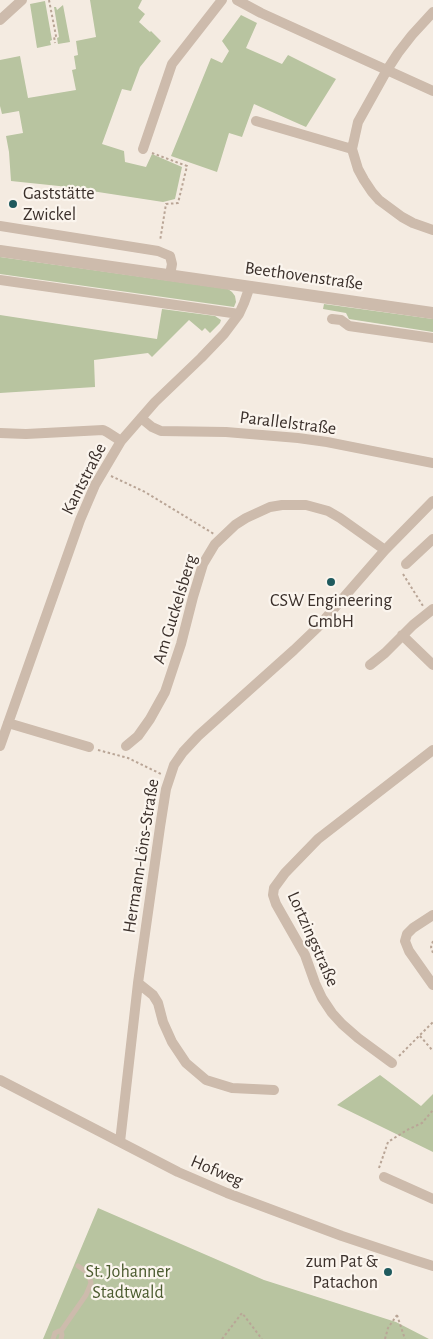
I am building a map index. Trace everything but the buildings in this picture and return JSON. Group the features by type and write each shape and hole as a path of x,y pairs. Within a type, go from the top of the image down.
{"street":[{"path":"0,20 22,0"},
{"path":"143,149 172,64 222,0"},
{"path":"237,0 261,13 433,91"},
{"path":"433,12 412,35 387,70 358,122 352,149 361,175 372,192 402,217 433,230"},
{"path":"256,121 352,149"},
{"path":"0,226 158,251 170,256 172,264 170,275"},
{"name":"Beethovenstraße","path":"0,251 433,313"},
{"path":"0,280 239,314"},
{"name":"Kantstraße","path":"0,746 94,485 121,442 141,418 224,334 239,314 250,286"},
{"path":"332,319 341,320 349,326 433,338"},
{"name":"Parallelstraße","path":"141,418 152,427 161,431 226,432 280,436 327,442 433,463"},
{"path":"0,433 26,434 103,430 121,442"},
{"name":"Hermann-Löns-Straße","path":"120,1142 138,983 160,826 166,789 174,765 188,747 317,628 385,550 433,501"},
{"name":"Am Guckelsberg","path":"126,746 138,736 166,692 203,564 215,544 235,525 270,507 306,505 328,511 385,550"},
{"path":"403,567 433,539"},
{"path":"370,664 385,653 402,635 430,611"},
{"path":"402,635 433,665"},
{"path":"8,724 89,747"},
{"name":"Lortzingstraße","path":"392,1063 358,1038 332,1013 322,998 305,955 276,904 273,895 274,888 285,873 318,839 433,750"},
{"path":"433,915 412,928 407,934 405,941 409,951 433,985"},
{"path":"138,983 153,995 172,1042 186,1063 206,1080 232,1088 274,1090"},
{"name":"Hofweg","path":"0,1080 178,1172 227,1193 342,1236 433,1266"},
{"path":"380,1176 433,1199"}],"lane":[{"path":"61,1339 61,1332 86,1296 91,1284 88,1273 78,1266"},
{"path":"53,1339 56,1332 61,1332"}],"path":[{"path":"50,0 56,36 54,36 55,43"},
{"path":"143,149 187,166 178,203 166,204 158,251"},
{"path":"111,476 145,492 216,535"},
{"path":"403,567 430,611"},
{"path":"89,747 128,758 169,778"},
{"path":"433,941 430,947 433,953"},
{"path":"392,1063 433,1022"},
{"path":"420,1035 433,1051"},
{"path":"380,1176 388,1142 422,1123 433,1110"},
{"path":"222,1339 242,1314 262,1339"},
{"path":"385,1339 388,1328 396,1315 405,1339"}],"green space":[{"path":"90,0 142,0 138,8 145,14 139,22 161,41 140,67 131,91 122,89 102,144 124,151 125,162 146,167 152,154 182,167 175,199 163,202 59,186 11,181 6,136 23,133 19,111 2,114 0,106 0,60 20,56 28,98 76,90 72,70 76,69 74,56 78,55 76,41 96,37"},
{"path":"45,1 52,40 50,41 51,45 37,48 30,4"},
{"path":"63,5 70,42 58,44 57,38 59,37 54,7 57,10"},
{"path":"241,15 257,23 246,48 282,64 288,55 336,79 306,127 254,104 242,137 229,133 217,172 171,156 211,58 222,63 229,51 222,41"},
{"path":"0,257 228,289 235,296 236,302 234,307 0,274"},
{"path":"324,304 433,319 433,332 349,319 346,313 323,309"},
{"path":"162,309 215,316 221,320 210,333 205,328 202,331 189,320 152,357 148,353 94,360 95,387 0,393 0,315 157,339"},
{"path":"380,1075 421,1106 433,1094 433,1152 337,1105"},
{"name":"St. Johanner Stadtwald","path":"98,1208 264,1280 396,1322 429,1339 43,1339"}],"place":[{"name":"Gaststätte Zwickel","path":"13,204"},
{"name":"CSW Engineering GmbH","path":"331,582"},
{"name":"zum Pat & Patachon","path":"388,1272"}]}
